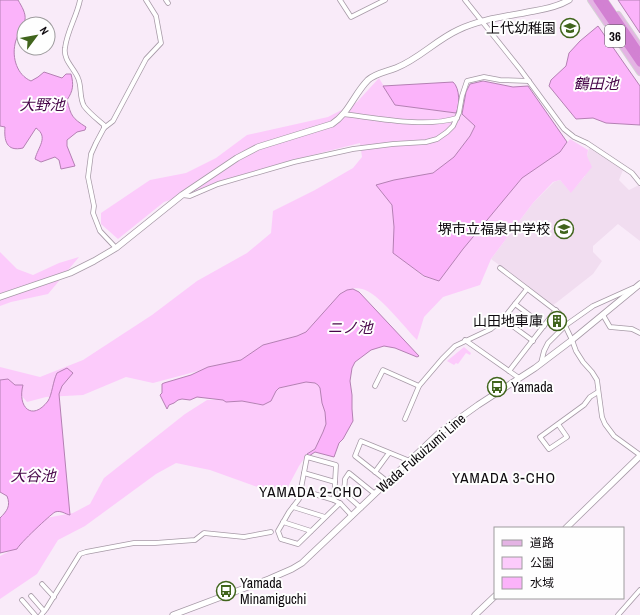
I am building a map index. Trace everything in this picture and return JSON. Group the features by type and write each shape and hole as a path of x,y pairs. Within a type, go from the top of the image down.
{"highway":[{"path":"597,0 640,63"},
{"path":"604,0 640,53"}],"main road":[{"path":"0,297 70,274 94,261 116,248 182,195 237,158 258,147 327,126 340,119 360,89 370,79 378,74 408,62 456,30 467,25 543,9 569,0"},
{"name":"36","path":"591,0 640,72"},
{"name":"36","path":"608,0 640,46"},
{"name":"Wada Fukuizumi Line","path":"174,615 292,569 306,559 439,433 541,363 572,340 639,285"},
{"path":"567,527 640,456"},
{"path":"475,615 494,597"}],"street":[{"path":"80,0 65,48 66,57 78,78 83,104 88,111 104,125 104,128"},
{"path":"116,248 100,231 93,213 94,206 88,177 91,154 104,128 112,121 146,59 161,43 156,16 146,0"},
{"path":"340,0 351,17 385,0"},
{"path":"465,0 529,81 564,129 574,137 587,143 632,173 640,183"},
{"path":"182,195 190,196 218,184 294,162 371,146 426,142 437,139 453,126 459,113 462,96 467,81 484,77 500,80 529,81"},
{"path":"344,114 411,122 436,122 457,118"},
{"path":"500,268 559,313 576,350 597,380 602,417 605,424 614,436 640,456"},
{"path":"541,363 548,343 566,326 593,306 639,285"},
{"path":"405,419 419,386 442,359 455,346 491,329 503,319 527,289"},
{"path":"515,304 544,326"},
{"path":"509,371 556,310"},
{"path":"603,315 610,327 632,328 640,333"},
{"path":"503,319 533,341"},
{"path":"466,340 519,378"},
{"path":"375,386 383,370 419,386"},
{"path":"558,424 567,437 549,449 540,437 584,405 590,397 598,392"},
{"path":"388,482 355,456 361,441 410,461"},
{"path":"375,472 389,453"},
{"path":"334,500 336,465 307,457 299,499 278,531 281,539 298,544 340,503"},
{"path":"304,473 335,482"},
{"path":"360,508 344,493 345,479 349,473 374,494"},
{"path":"301,490 340,503 352,516"},
{"path":"293,507 325,517"},
{"path":"283,522 311,531"},
{"path":"40,615 54,597 80,554 134,543 195,540 204,534 244,537 271,532"},
{"path":"42,584 54,597"},
{"path":"618,615 640,590"},
{"path":"31,596 44,611"},
{"path":"22,600 35,615"}],"shaded area":[{"name":"堺市立福泉中学校","path":"589,148 623,170 619,180 629,190 639,185 640,241 618,224 593,246 593,252 602,261 593,274 553,305 491,259 533,203 554,182 560,180 571,192 585,176"}],"green space":[{"path":"379,78 395,105 462,114 475,125 463,146 453,158 441,168 426,175 394,180 392,205 394,253 424,277 439,281 463,249 522,178 560,152 570,139 588,150 587,156 592,167 571,193 560,180 553,182 533,203 491,259 480,285 443,297 424,317 417,340 383,303 369,292 359,288 348,290 340,294 307,332 263,345 241,360 208,367 202,370 153,383 126,377 83,395 46,397 27,402 8,380 0,381 0,367 40,377 83,360 152,315 197,281 247,253 271,233 273,211 315,190 353,168 362,157 360,143 281,163 164,202 118,239 101,224 101,213 150,180 186,173 216,158 247,135 328,117 357,102"},
{"path":"0,252 17,269 33,275 59,263 79,257 48,294 11,302 0,306"},
{"path":"464,347 471,353 470,355 466,353 458,364 456,363 454,365 447,361"},
{"path":"306,382 315,383 320,388 326,416 326,424 315,449 307,454 283,496 210,470 176,463 156,474 85,526 58,540 37,574 0,599 0,556 16,548 46,518 73,513 90,504 104,478 185,414 207,400 223,400 226,402 242,401 263,405 271,401 277,389"}],"water":[{"name":"大野池","path":"0,0 18,0 25,16 16,16 16,41 14,55 19,70 22,75 31,81 44,72 62,78 66,74 71,74 73,85 71,94 67,100 68,105 73,116 86,127 85,130 77,132 67,140 67,146 75,166 61,169 59,160 55,157 41,162 35,159 42,142 42,135 36,128 23,148 17,149 10,147 7,144 5,127 0,126"},
{"path":"618,0 640,0 640,33"},
{"name":"鶴田池","path":"598,26 640,86 640,125 606,123 593,118 576,119 549,86 551,80 566,66 569,53 580,41"},
{"path":"483,81 513,87 528,86 567,142 560,152 522,178 463,249 439,281 424,276 393,253 394,227 392,205 376,185 433,173 454,157 470,136 475,126 462,114 466,92 470,84"},
{"path":"453,82 457,88 459,97 456,113 395,105 383,86"},
{"name":"ニノ池","path":"353,289 359,292 419,356 417,357 395,348 384,346 371,350 355,362 352,368 350,381 353,421 343,439 339,443 334,457 315,452 309,456 307,454 315,449 326,424 320,388 315,383 306,382 279,388 271,401 263,405 242,401 226,402 223,400 197,397 190,400 178,400 169,405 167,409 160,395 162,393 162,384 191,375 208,367 241,360 263,345 297,336 306,332 340,294 347,290"},
{"name":"大谷池","path":"67,368 73,373 62,386 59,394 70,515 55,512 47,518 17,549 0,553 0,518 6,511 9,503 7,496 0,492 0,380 8,379 15,385 23,385 22,400 27,409 31,411 42,407 48,401 57,373"}],"place":[{"name":"上代幼稚園","path":"570,28"},
{"name":"堺市立福泉中学校","path":"564,229"},
{"name":"山田地車庫","path":"557,321"},
{"name":"Yamada","path":"497,387"},
{"name":"Yamada Minamiguchi","path":"226,591"}],"district":[{"name":"YAMADA 3-CHO","path":"504,477"},
{"name":"YAMADA 2-CHO","path":"311,491"}]}
